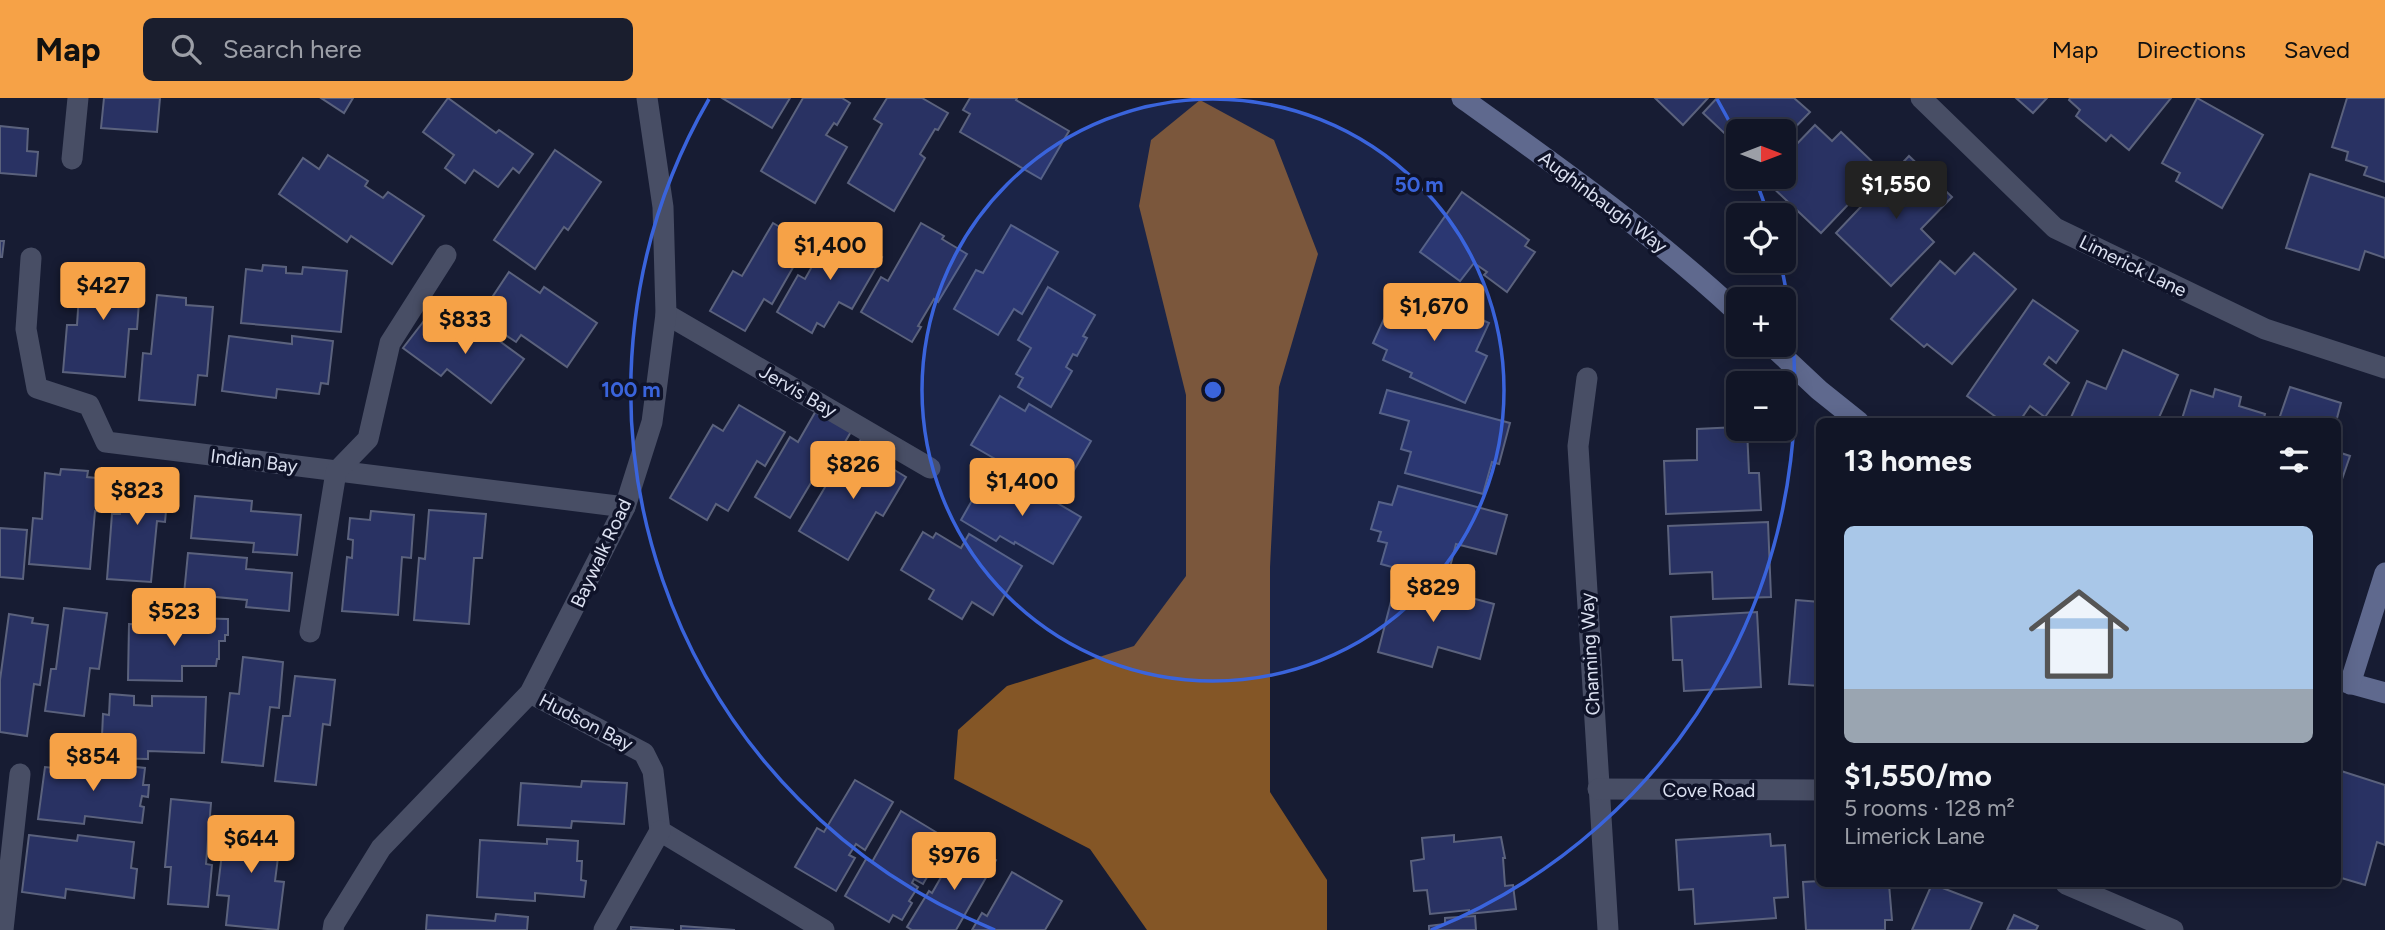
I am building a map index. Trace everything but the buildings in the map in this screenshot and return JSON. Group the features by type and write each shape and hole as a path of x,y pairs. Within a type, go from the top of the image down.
{"main road":[{"name":"Aughinbaugh Way","path":"1462,98 1611,205 1726,302"},
{"path":"1784,357 1854,418"},
{"path":"2385,573 2344,682 2385,694"}],"street":[{"path":"72,159 78,98"},
{"name":"Baywalk Road","path":"333,930 334,924 381,848 530,694 625,507 652,422 666,314 663,207 647,98"},
{"name":"Limerick Lane","path":"1921,98 2054,228 2265,329 2385,368"},
{"path":"310,632 335,472 368,439 390,343 446,255"},
{"name":"Indian Bay","path":"31,258 26,329 37,388 89,405 106,442 625,507"},
{"name":"Jervis Bay","path":"666,314 930,468"},
{"name":"Channing Way","path":"1587,378 1578,446 1608,930"},
{"name":"Hudson Bay","path":"530,694 644,753 653,771 660,831"},
{"path":"3,930 20,774"},
{"name":"Cove Road","path":"1598,789 1816,790"},
{"path":"604,930 660,831 824,930"},
{"path":"2073,887 2174,930"}],"shaded area":[{"path":"1200,100 1274,140 1318,254 1279,387 1270,567 1270,792 1327,880 1327,930 1147,930 1090,849 954,779 958,730 1007,686 1134,646 1186,576 1186,395 1139,206 1151,140"}]}
